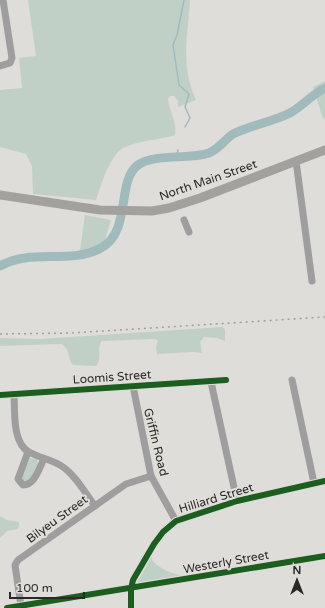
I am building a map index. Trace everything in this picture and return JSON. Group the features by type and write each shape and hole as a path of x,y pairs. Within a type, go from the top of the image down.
{"main road":[{"name":"North Main Street","path":"0,195 115,212 152,211 184,203 325,150"}],"street":[{"path":"0,66 10,62 12,58 3,0"},
{"path":"296,161 312,281"},
{"path":"184,220 189,232"},
{"name":"Loomis Street","path":"0,395 226,380"},
{"path":"292,380 314,483"},
{"path":"211,382 237,501"},
{"name":"Griffin Road","path":"133,386 151,476 176,521"},
{"path":"14,394 18,439 22,447 28,452 62,466 70,473 95,506"},
{"path":"28,452 18,479 23,485 29,485 32,482 44,459"},
{"name":"Bilyeu Street","path":"21,606 15,564 126,484 151,476"},
{"name":"Hilliard Street","path":"131,589 133,580 154,544 163,532 176,521 237,501 325,481"},
{"name":"Westerly Street","path":"131,589 325,556"},
{"path":"6,608 131,589 132,608"}],"shaded area":[{"path":"28,0 190,0 186,50 188,75 196,100 178,107 178,101 174,96 170,96 168,99 176,131 175,135 129,145 118,152 102,181 96,200 33,194 32,166 26,154 0,147 0,90 22,88 19,58 36,56"},
{"path":"325,81 325,118 323,119 313,87"},
{"path":"85,215 111,220 104,243 80,251"},
{"path":"222,327 225,329 225,341 217,338 204,337 200,342 202,353 157,354 156,347 158,341 155,339 102,341 100,344 99,360 96,366 73,365 68,351 61,344 0,346 0,338 40,339"},
{"path":"30,458 37,459 38,465 31,480 26,483 21,479"},
{"path":"0,516 7,520 19,522 18,529 7,531 0,538"},
{"path":"152,556 152,560 162,568 175,574 183,575 137,583"}],"waterway":[{"path":"184,0 177,35 173,45 179,85 189,94 185,107 190,118 185,127"},
{"path":"0,266 24,258 76,255 89,253 101,248 111,240 117,230 121,218 127,182 131,172 138,165 153,159 209,153 216,149 233,134 290,113 325,88"},
{"path":"176,158 178,150"}],"railway":[{"path":"0,334 72,333 325,317"}],"cycle path":[{"path":"0,395 226,380"},
{"path":"131,608 131,589 133,580 154,544 163,532 176,521 237,501 325,481"},
{"path":"7,608 325,556"}]}
